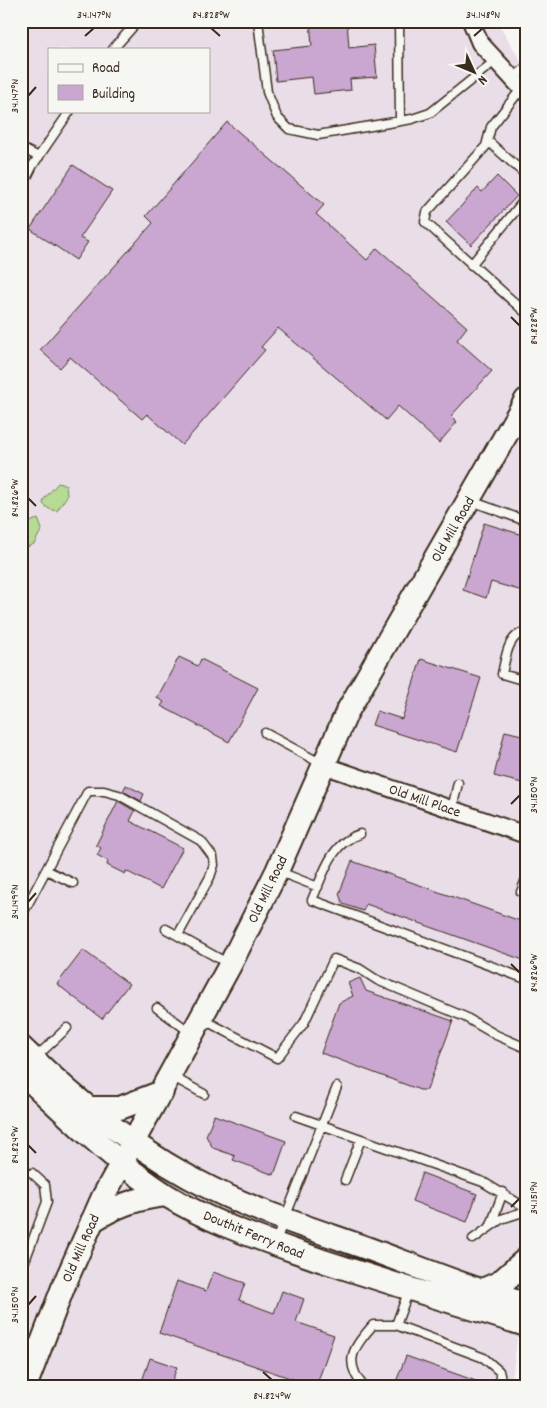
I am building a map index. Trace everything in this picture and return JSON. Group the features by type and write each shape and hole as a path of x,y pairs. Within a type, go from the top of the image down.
{"main road":[{"path":"484,1292 500,1284 526,1261"}],"street":[{"path":"471,21 480,43 520,87"},
{"name":"Old Mill Road","path":"25,1387 30,1344 64,1285 92,1221 134,1141 167,1084 230,965 277,871 348,712 526,400"},
{"name":"Old Mill Place","path":"323,765 526,835"},
{"name":"Douthit Ferry Road","path":"28,1072 88,1108 134,1141 213,1189 284,1218 414,1278 526,1325"},
{"name":"Douthit Ferry Road","path":"28,1072 123,1163 166,1194 209,1218 274,1244 414,1278 484,1292 526,1304"},
{"path":"88,1108 120,1108 167,1084"},
{"path":"92,1221 112,1209 135,1199 166,1194"}],"lane":[{"path":"114,48 138,21"},
{"path":"258,21 267,92 277,118 289,128 318,135 412,119 430,113 496,60"},
{"path":"399,21 400,120"},
{"path":"526,68 520,87 490,127 486,146 427,212 425,222 526,313"},
{"path":"21,189 39,157 69,112"},
{"path":"488,141 526,175"},
{"path":"21,148 39,157"},
{"path":"471,265 526,198"},
{"path":"469,499 526,521"},
{"path":"526,631 518,633 511,639 502,674 526,681"},
{"path":"265,733 323,765"},
{"path":"452,808 458,783"},
{"path":"21,917 88,790 96,790 119,795 201,841 213,857 214,864 210,877 178,935"},
{"path":"360,834 351,837 336,847 312,900 526,979"},
{"path":"46,870 73,883"},
{"path":"277,871 318,887"},
{"path":"521,892 526,879"},
{"path":"166,929 230,965"},
{"path":"157,1008 198,1027 277,1058 304,1023 334,959 360,968 377,980 465,1017 525,1046"},
{"path":"28,1072 67,1028"},
{"path":"167,1084 204,1094"},
{"path":"274,1244 337,1087"},
{"path":"296,1116 483,1182 503,1192 526,1208"},
{"path":"345,1180 361,1138"},
{"path":"21,1271 47,1202 45,1185 32,1173"},
{"path":"490,1225 503,1192"},
{"path":"474,1239 490,1225 511,1215 526,1212"},
{"path":"396,1324 414,1278"},
{"path":"364,1387 354,1376 351,1357 358,1341 373,1325 396,1324 484,1358 499,1371 503,1387"}],"shaded area":[{"path":"21,21 497,21 526,70 526,1271 511,1387 21,1387"}],"green space":[{"path":"58,483 66,485 67,496 57,511 49,509 43,504 44,499"},
{"path":"38,519 42,529 34,544 27,547 21,545 21,532 32,521"}],"building":[{"path":"310,21 347,21 349,48 374,45 377,77 350,79 351,90 314,94 312,77 276,81 273,50 312,46"},
{"path":"227,122 324,205 316,214 367,260 377,248 467,327 457,340 492,371 451,416 457,422 439,443 398,406 386,420 278,328 261,347 265,350 182,445 147,414 142,419 70,357 60,368 40,350 153,223 146,216"},
{"path":"73,165 112,191 80,238 88,242 76,260 30,229"},
{"path":"497,176 517,196 471,245 446,222 478,188 482,192"},
{"path":"484,523 526,536 526,592 491,582 486,598 463,590"},
{"path":"179,657 198,666 201,659 258,688 229,742 161,706 164,702 157,698"},
{"path":"421,659 481,678 457,752 372,725 377,711 402,719"},
{"path":"505,731 526,736 526,784 494,776"},
{"path":"126,785 144,794 141,801 123,791"},
{"path":"118,801 135,811 130,821 183,848 161,889 126,871 125,874 107,865 108,861 97,855 101,848 96,845"},
{"path":"352,861 526,923 526,961 366,904 363,911 343,904 339,894"},
{"path":"83,950 129,984 102,1019 57,984"},
{"path":"360,978 366,991 453,1021 427,1090 420,1090 321,1053 339,1003 353,996 348,983"},
{"path":"214,1115 286,1141 274,1175 233,1160 235,1156 213,1148 206,1136"},
{"path":"422,1173 477,1194 467,1222 412,1201"},
{"path":"213,1272 245,1283 239,1300 274,1313 282,1291 304,1299 296,1322 334,1335 316,1387 159,1333 177,1281 206,1291"},
{"path":"406,1356 487,1385 487,1387 394,1387"},
{"path":"150,1358 177,1367 170,1387 140,1387"}]}
